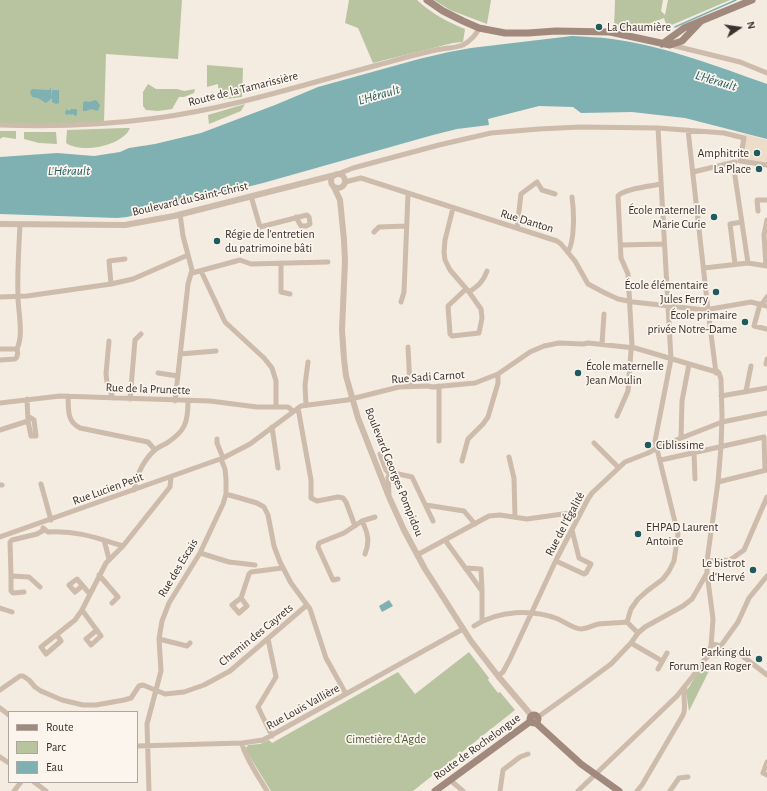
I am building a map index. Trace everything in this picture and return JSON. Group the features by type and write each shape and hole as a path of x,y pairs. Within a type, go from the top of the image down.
{"main road":[{"path":"427,0 443,11 462,21 479,28 505,33 528,34 556,32 610,32 662,44 673,45 682,40 701,21"},
{"path":"662,44 678,32 752,0"},
{"name":"Boulevard Georges Pompidou","path":"534,719 566,752 595,775 619,791"},
{"name":"Route de Rochelongue","path":"435,791 534,719"}],"street":[{"name":"Route de la Tamarissière","path":"0,125 23,126 112,123 157,118 203,110 255,98 414,55 462,45 474,36 478,32 479,28"},
{"path":"678,32 673,45 740,62 767,73"},
{"path":"337,175 344,178 344,184 339,188 333,186 332,178 337,175 353,168 439,145 491,133 580,127 658,128 724,133 744,138 740,161"},
{"path":"627,622 631,609 638,599 663,579 674,561 678,529 655,441 671,359 658,128"},
{"path":"688,130 708,310 717,371 721,379 721,447 718,482 707,561 707,573 713,620 711,654"},
{"path":"693,172 740,161 767,165"},
{"path":"733,163 748,264"},
{"name":"Boulevard du Saint-Christ","path":"0,224 125,225 153,221 312,180 337,175"},
{"name":"Rue Danton","path":"344,184 361,178 557,241 568,252 588,284 605,294 630,302 708,310 750,302 763,305"},
{"name":"Boulevard du Saint-Christ","path":"312,180 333,186"},
{"path":"517,228 521,194 537,182 542,190 555,194"},
{"name":"Boulevard Georges Pompidou","path":"344,184 340,200 345,261 342,330 346,376 352,398 390,497 404,530 417,555 463,629 498,676 534,719"},
{"path":"617,416 628,391 632,348 628,274 622,258 618,196 620,193 661,184"},
{"name":"Boulevard Georges Pompidou","path":"333,186 340,200"},
{"path":"401,302 404,292 408,194"},
{"path":"251,196 260,227 296,217"},
{"path":"568,252 572,245 572,197"},
{"path":"758,211 757,200 767,200"},
{"path":"453,208 445,240 445,260 450,270 468,291 481,309 482,318 480,333 452,336 450,334 448,306 468,291 478,286 484,279 487,271"},
{"path":"175,401 188,284 192,273 181,229 180,214"},
{"path":"704,268 735,264 766,266 764,236 767,220"},
{"path":"735,264 730,224 742,222"},
{"path":"0,360 16,358 19,345 20,323 18,297 20,224"},
{"path":"374,232 379,227 406,226"},
{"path":"621,245 664,244"},
{"path":"0,297 18,297 111,284 133,279 188,255"},
{"path":"111,284 109,261 126,259"},
{"path":"192,273 240,260 251,264 328,262"},
{"path":"281,263 281,292 290,294"},
{"path":"201,271 225,322 264,358 272,368 276,381 276,407"},
{"path":"767,297 754,326 767,330"},
{"path":"602,344 604,314"},
{"path":"130,399 135,340 141,334"},
{"path":"109,341 106,374 107,382 113,398"},
{"name":"Rue Sadi Carnot","path":"296,409 306,405 352,398 393,388 475,383 498,374 530,352 544,346 559,343 602,344 632,348 717,371"},
{"path":"408,347 410,387"},
{"path":"0,349 17,349"},
{"path":"180,354 216,351"},
{"path":"306,405 305,385 308,362"},
{"path":"681,438 682,401 689,364"},
{"path":"746,391 751,366"},
{"path":"158,373 178,376"},
{"path":"462,461 468,439 488,417 498,382 498,374"},
{"path":"439,386 439,441"},
{"path":"721,396 767,388"},
{"name":"Rue de la Prunette","path":"0,403 54,396 68,396 175,401 210,401 254,407 288,407 296,409"},
{"path":"68,396 69,417 74,425 80,428 148,442 155,450"},
{"path":"0,430 29,419 27,399"},
{"path":"134,490 141,466 155,450 176,436 186,425 188,417 188,401"},
{"path":"296,409 311,480 311,498 317,501 338,497 343,498 355,526"},
{"name":"Rue Lucien Petit","path":"0,537 222,459 250,444 296,409"},
{"name":"Rue de l'Égalité","path":"498,676 503,672 510,659 556,561 592,493 618,467 625,462 657,448 706,430 722,422 767,413"},
{"path":"272,428 278,468"},
{"path":"661,460 764,437 766,470 718,482"},
{"path":"217,439 217,444 222,459"},
{"path":"594,443 618,467"},
{"path":"694,453 695,479"},
{"path":"380,454 386,470 390,474"},
{"path":"509,457 514,478 515,517"},
{"name":"Rue des Escais","path":"149,791 147,724 161,671 160,639 162,621 169,603 200,553 219,516 226,494 225,469 222,459"},
{"path":"390,474 394,473 412,477 433,521"},
{"path":"390,474 388,477 390,497"},
{"path":"57,635 71,624 82,610 89,593 109,559 123,546 170,487 171,477"},
{"path":"41,484 51,520"},
{"path":"226,494 257,503 264,507 268,516 276,552 282,568 310,609 326,658 346,694"},
{"path":"707,561 730,560 744,550 767,497"},
{"path":"426,505 464,511 475,524"},
{"path":"417,555 486,518 500,515 527,519 572,514 573,512 584,507"},
{"path":"572,514 576,516 576,521"},
{"path":"338,579 333,580 318,547 319,543 344,533 362,521 375,516"},
{"path":"362,521 369,539 365,554"},
{"path":"41,523 44,530 48,532 82,534 123,546"},
{"path":"24,592 11,591 10,542 12,540 37,534 44,530"},
{"path":"556,561 584,574 591,566 591,564 579,558 572,530"},
{"path":"104,540 109,559"},
{"path":"445,540 482,591"},
{"path":"200,553 228,562 255,565"},
{"path":"241,598 251,572 282,568"},
{"path":"465,568 481,569 482,621"},
{"name":"Route de Rochelongue","path":"534,719 606,668 645,627 683,606 692,599 707,573"},
{"path":"99,575 118,597 112,603"},
{"path":"11,576 29,577 40,587"},
{"path":"711,654 717,655 738,622 750,598 767,576"},
{"path":"82,586 89,593"},
{"name":"Chemin des Cayrets","path":"0,690 20,676 26,677 41,691 62,700 83,705 102,704 131,698 139,686 143,685 165,694 193,690 230,671 307,606"},
{"path":"0,608 12,612"},
{"path":"82,610 98,630"},
{"path":"474,626 482,621 524,612 557,619 580,629 599,624 627,622 638,633"},
{"name":"Rue Louis Vallière","path":"138,746 257,742 272,736 463,629"},
{"path":"160,639 187,646 190,643"},
{"path":"268,639 276,677 258,707 272,736"},
{"path":"631,643 662,661"},
{"path":"711,647 715,645 720,649 736,651 767,675"},
{"path":"658,669 667,653"},
{"path":"578,791 677,696 694,676 702,662 711,654"},
{"path":"637,791 642,785 685,711 683,694 686,686"},
{"path":"0,708 8,714"},
{"path":"242,743 264,790"},
{"path":"500,791 503,770 520,757 528,754"},
{"path":"767,762 763,773 767,774"},
{"path":"670,791 679,778 688,777"},
{"path":"450,780 463,791"},
{"path":"14,791 20,783"},
{"path":"35,783 46,791"},
{"path":"641,791 642,785"}],"green space":[{"path":"0,0 182,0 178,59 106,54 104,122 19,125 0,123"},
{"path":"349,0 417,0 440,17 465,29 463,42 453,43 373,63 358,28 345,23"},
{"path":"434,0 491,0 487,24 450,10"},
{"path":"615,0 663,0 661,11 665,15 668,0 730,0 667,27 664,18 631,31 614,28"},
{"path":"207,65 243,68 242,97 219,100 218,84 207,87"},
{"path":"148,84 156,89 177,89 184,91 195,89 194,93 184,97 179,97 172,109 158,111 146,110 143,106 143,92"},
{"path":"245,104 241,111 209,124 208,115"},
{"path":"130,128 126,134 111,144 91,148 81,148 66,143 67,130"},
{"path":"0,131 16,131 16,139 3,137 0,139"},
{"path":"24,132 56,132 57,144 39,143 24,139"},
{"name":"Cimetière d'Agde","path":"469,652 489,678 488,680 498,693 500,692 515,710 413,791 271,791 247,752 246,748 248,745 260,744 269,740 272,743 398,672 415,694"},
{"path":"704,662 712,665 689,711 686,692"}],"shaded area":[{"path":"745,134 767,140 767,164 741,160"}],"water":[{"name":"L'Hérault","path":"572,36 607,38 651,46 690,57 767,84 767,139 685,118 632,112 581,113 573,107 539,106 488,119 489,125 457,129 433,135 263,183 127,217 117,218 0,214 0,157 57,153 94,156 120,152 129,148 155,144 201,133 318,87 419,59 471,48"},
{"path":"51,88 51,98 52,90 59,90 59,103 56,104 52,102 52,98 46,103 38,98 32,97 30,92 32,89 49,90"},
{"path":"96,100 100,105 98,111 91,109 83,111 83,103 85,101 89,102"},
{"path":"67,109 69,111 71,109 77,109 77,115 66,115 65,112"},
{"path":"389,600 393,606 382,612 379,606"}],"waterway":[{"path":"675,27 736,0"}],"place":[{"name":"La Chaumière","path":"599,27"},
{"name":"Amphitrite","path":"757,153"},
{"name":"La Place","path":"759,169"},
{"name":"École maternelle Marie Curie","path":"714,217"},
{"name":"Régie de l’entretien du patrimoine bâti","path":"217,241"},
{"name":"École élémentaire Jules Ferry","path":"716,292"},
{"name":"École primaire privée Notre-Dame","path":"745,322"},
{"name":"École maternelle Jean Moulin","path":"578,373"},
{"name":"Ciblissime","path":"648,445"},
{"name":"EHPAD Laurent Antoine","path":"638,534"},
{"name":"Le bistrot d'Hervé","path":"753,570"},
{"name":"Parking du Forum Jean Roger","path":"759,659"}]}
